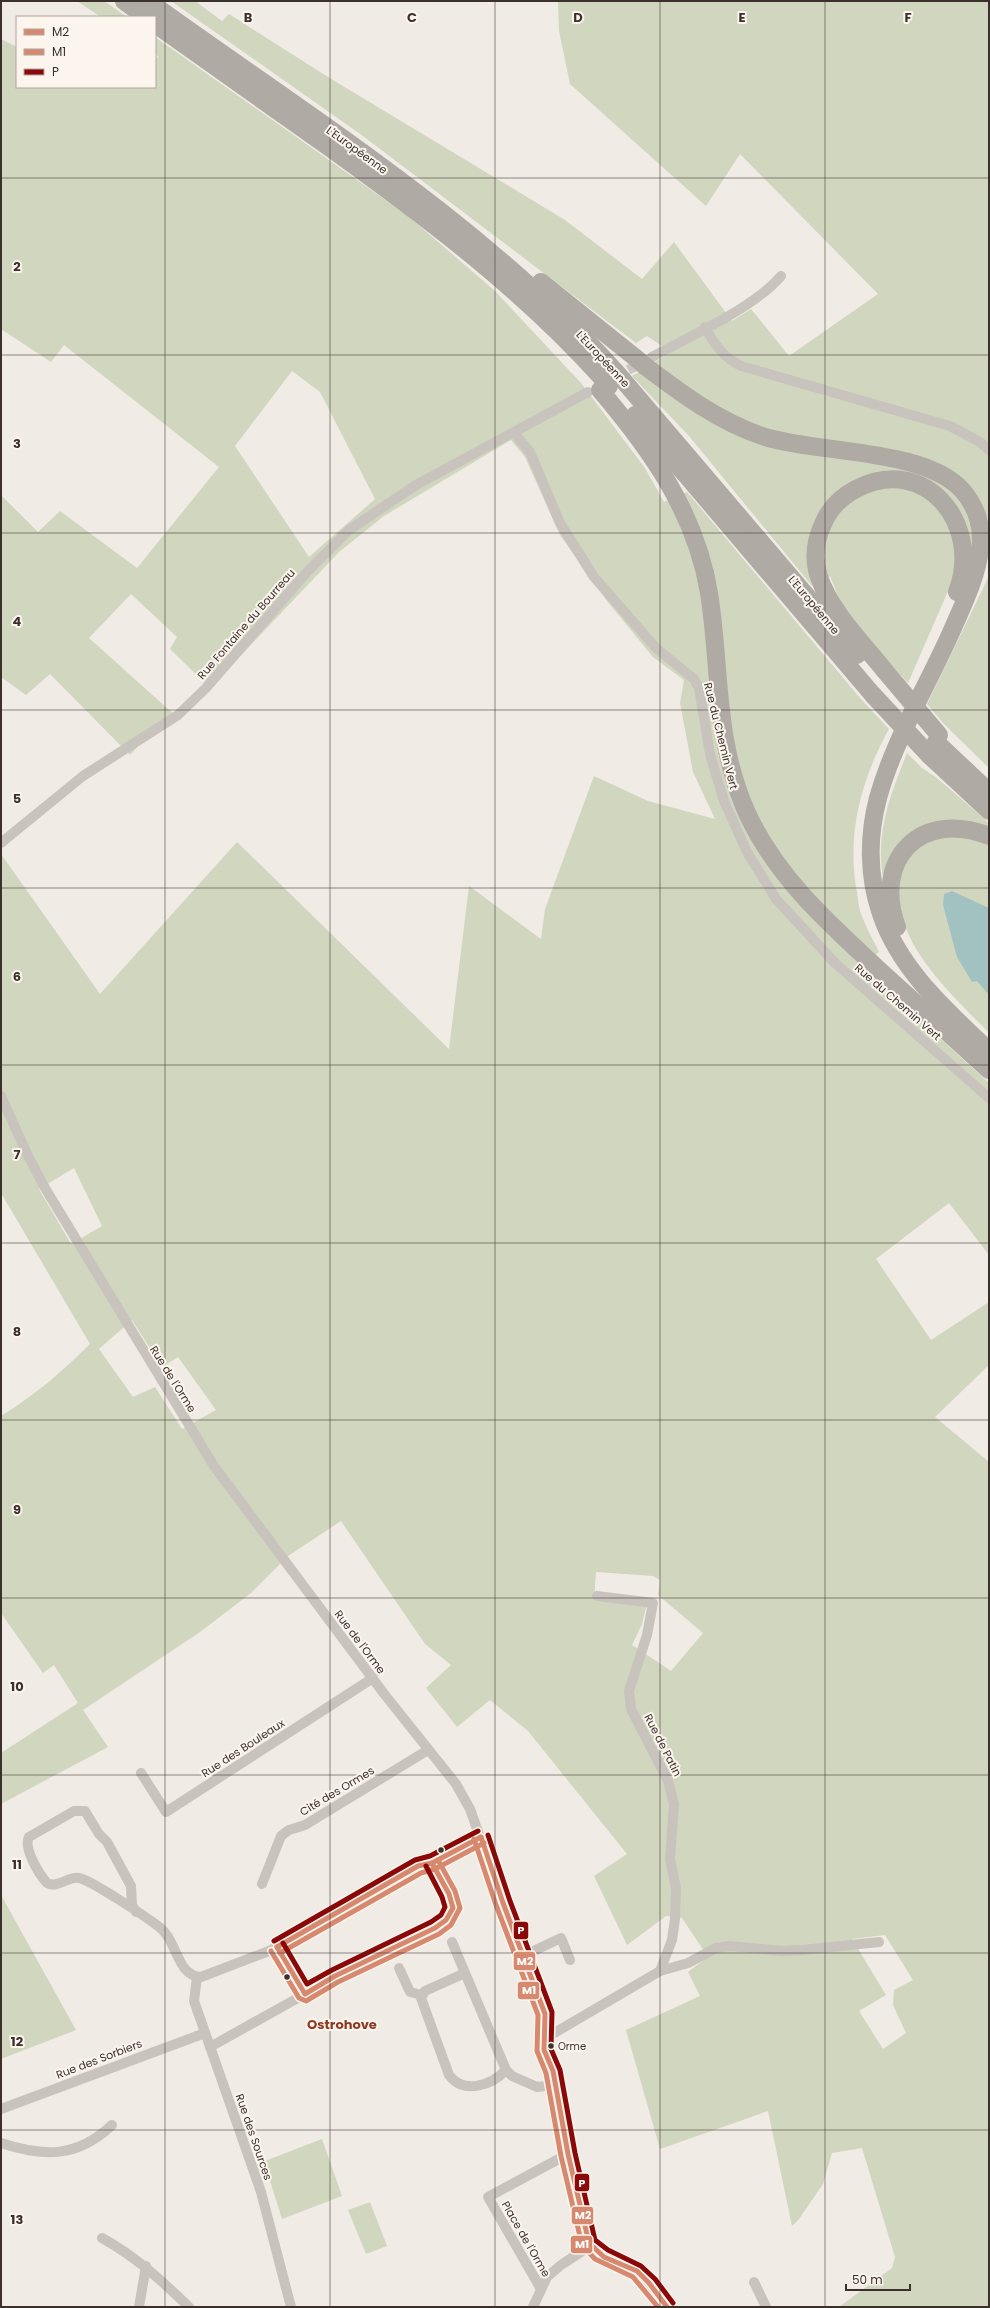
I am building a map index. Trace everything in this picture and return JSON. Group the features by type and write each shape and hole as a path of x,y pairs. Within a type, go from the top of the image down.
{"highway":[{"path":"124,1 145,16"},
{"name":"L'Européenne","path":"148,1 351,145 431,204 492,253 558,312 604,383"},
{"name":"L'Européenne","path":"156,25 382,186 462,246 542,317 879,682 935,744 989,811"},
{"path":"351,145 461,218 645,361 695,403 741,428 790,443 917,464 948,477 965,493 971,502 981,532 978,562 958,618 887,773 872,828 871,857 874,888 880,913 898,950 934,997 989,1051"},
{"path":"604,383 628,424 663,473 682,507 695,540 708,592 717,689 725,744 739,792 762,840 791,882 817,911 989,1070"},
{"path":"989,784 935,744 879,682 829,598 819,577 816,552 820,531 836,504 863,486 895,481 926,490 949,509 956,520 963,540 964,564 953,603 872,789 862,837 865,888 871,913 880,938 905,977 927,1002 989,1064"},
{"name":"L'Européenne","path":"935,744 989,792"},
{"path":"989,836 957,828 933,830 922,835 913,842 899,858 891,879 890,891 893,917 909,952 940,992 989,1046"}],"street":[{"path":"645,361 760,296 781,276"},
{"path":"705,327 719,350 732,362 741,366 950,426 980,442 989,450"},
{"name":"Rue Fontaine du Bourreau","path":"1,842 83,776 178,715 206,688 312,568 349,530 416,485 514,433 533,420 604,383"},
{"name":"Rue du Chemin Vert","path":"514,433 530,452 560,523 594,577 656,648 694,680 699,688 710,754 724,801 747,852 776,899 835,963 989,1098"},
{"name":"Rue de l'Orme","path":"1,1096 24,1148 45,1188 214,1466 372,1678 460,1792 481,1837 503,1903 545,2014 544,2050 552,2070 568,2154 590,2246"},
{"name":"Rue de Patin","path":"598,1596 653,1603 647,1634 628,1697 631,1709 668,1780 674,1804 670,1859 676,1888 675,1919 672,1940 660,1971"},
{"name":"Rue des Bouleaux","path":"141,1774 166,1812 372,1678"},
{"name":"Cité des Ormes","path":"262,1884 277,1843 284,1833 304,1826 428,1750"},
{"path":"136,1912 132,1905 131,1886 107,1842 99,1834 85,1811 74,1811 30,1837 27,1843 28,1849 45,1881 50,1884 71,1878 81,1879 136,1912 167,1933 185,1970 197,1977 209,1975 277,1947 418,1866 432,1863 481,1837"},
{"path":"210,2047 335,1976 442,1924 452,1912 452,1902 432,1863"},
{"path":"523,1956 561,1938 570,1960"},
{"path":"452,1942 506,2070 512,2076 537,2087 555,2085"},
{"path":"544,2039 660,1971 688,1963 724,1946 796,1950 879,1942"},
{"path":"277,1947 305,1994"},
{"path":"399,1968 410,1992 422,1995"},
{"path":"465,1973 425,1991 422,1995 422,2002 444,2065 452,2078 465,2085 476,2086 490,2082 506,2070"},
{"name":"Rue des Sources","path":"197,1977 194,2000 261,2192 291,2307"},
{"name":"Rue des Sorbiers","path":"1,2109 205,2032"},
{"path":"1,2143 34,2153 57,2152 91,2140 112,2125"},
{"name":"Place de l'Orme","path":"541,2289 488,2196 568,2154"},
{"path":"102,2238 125,2251 146,2266 189,2307"},
{"path":"533,2307 547,2277 561,2265 590,2246 597,2252 626,2265 642,2275 667,2307"},
{"path":"139,2307 146,2266"},
{"path":"754,2282 766,2307"}],"green space":[{"path":"77,1 104,1 126,16 100,16"},
{"path":"171,1 195,1 222,21 229,14 328,77 565,220 642,279 674,242 732,321 751,309 789,356 878,294 740,154 706,206 570,84 559,31 558,1 989,1 989,530 972,539 956,560 952,582 908,683 881,654 842,606 830,576 812,586 689,436 632,376 671,352 647,336 636,343 363,136"},
{"path":"156,38 408,216 495,291 581,383 645,468 664,502 687,492 860,698 889,729 871,766 864,786 855,825 854,866 859,907 865,924 879,952 862,967 989,1083 989,1255 949,1203 876,1259 931,1340 989,1302 989,1365 935,1417 989,1462 989,2307 839,2307 892,2268 895,2257 862,2148 832,2153 823,2184 799,2219 792,2226 768,2111 660,2149 626,2030 700,1996 688,1972 708,1957 682,1918 666,1916 627,1945 594,1876 627,1854 528,1731 490,1700 457,1727 426,1688 451,1665 425,1644 341,1521 288,1556 251,1593 200,1632 83,1710 108,1747 1,1804 1,1753 78,1703 54,1665 43,1673 1,1613 1,1416 48,1383 90,1344 1,1193 1,854 100,994 237,842 449,1049 469,886 541,939 545,909 594,776 648,801 715,819 693,772 680,703 684,680 653,657 607,601 560,535 525,457 511,440 384,516 339,552 210,688 170,649 177,637 131,594 89,638 178,718 141,743 130,755 50,674 26,695 1,677 1,495 38,532 60,511 137,568 219,467 64,345 51,362 1,329 1,39 16,46 16,88 156,88 156,58 159,57 156,55","holes":["292,371 320,392 375,499 309,557 235,446","74,1168 102,1226 71,1244 39,1189","132,1320 162,1367 178,1357 216,1410 182,1429 155,1387 133,1397 99,1349","596,1572 653,1576 660,1580 658,1595 703,1633 671,1671 632,1645 642,1624 646,1607 594,1600","885,1935 913,1980 894,1990 893,2005 906,2033 883,2049 859,2011 886,1995 852,1939"]},
{"path":"989,576 989,768 944,724 927,704"},
{"path":"907,753 922,768 937,778 989,823 989,1033 943,985 916,949 906,930 900,909 898,887 883,877 881,845 883,829 890,798"},
{"path":"1,1895 76,2030 1,2059"},
{"path":"322,2139 342,2196 282,2219 266,2168 259,2170 257,2164"},
{"path":"370,2202 387,2246 366,2254 348,2210"}],"water":[{"path":"952,891 989,908 989,995 977,981 972,982 957,957 943,905 944,894"}],"tunnel":[{"path":"615,377 645,361"}],"transit line":[{"name":"P","path":"274,1941 415,1860 430,1856 478,1831"},
{"name":"P","path":"488,1835 510,1901 552,2012 551,2049 560,2070 575,2153 595,2240 608,2250 641,2266 655,2279 673,2303"},
{"name":"M2","path":"481,1837 503,1903 545,2014 544,2050 553,2071 568,2154 589,2243 604,2257 637,2271 649,2283 667,2307"},
{"name":"M2","path":"277,1947 418,1866 432,1863 481,1837"},
{"name":"M1","path":"474,1839 496,1905 538,2015 537,2051 546,2073 561,2156 582,2245 595,2259 633,2277 658,2307"},
{"name":"M1","path":"280,1953 421,1873 435,1869 484,1843"},
{"name":"M1","path":"271,1951 299,1998 306,2001 338,1982 439,1934 451,1925 460,1908 455,1891 438,1860"},
{"name":"M2","path":"277,1947 305,1994 335,1976 435,1928 446,1920 453,1908 449,1894 432,1863"},
{"name":"P","path":"283,1943 307,1984 332,1970 431,1922 441,1915 445,1907 442,1897 426,1866"}],"place":[{"name":"Orme","path":"551,2046"}],"district":[{"name":"Ostrohove","path":"342,2024"}]}
